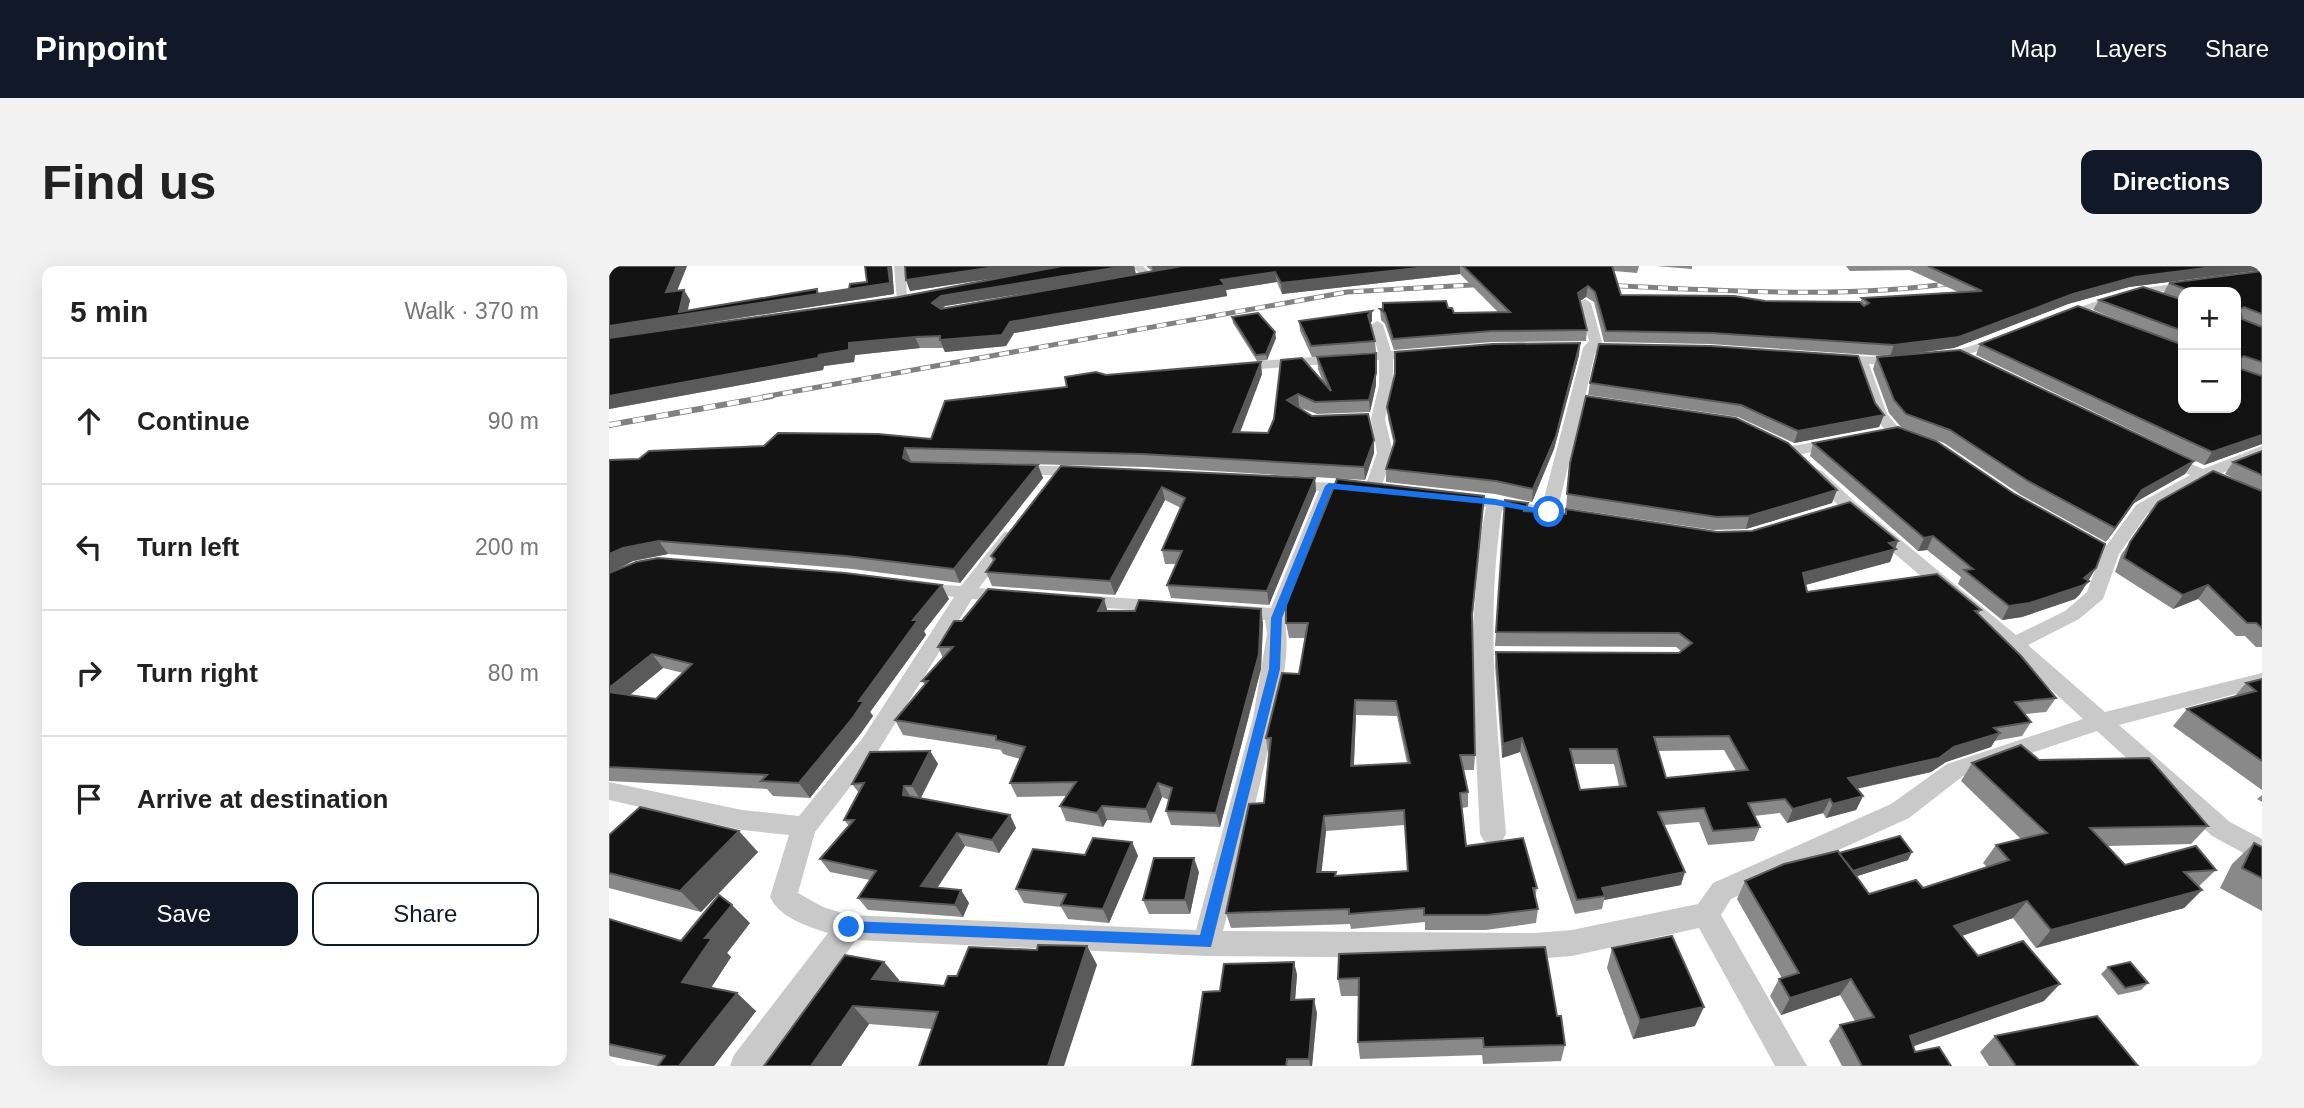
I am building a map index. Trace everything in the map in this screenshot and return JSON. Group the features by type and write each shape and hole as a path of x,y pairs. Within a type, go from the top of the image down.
{"street":[{"path":"890,303 910,300 900,266"},
{"path":"1137,266 1143,280 1184,274"},
{"path":"2038,325 2073,310 2134,292 2202,283"},
{"path":"2134,292 2171,303"},
{"path":"1549,512 1586,348 1596,338 1585,303"},
{"path":"2073,310 2097,320"},
{"path":"1275,483 1380,489 1385,453 1372,419 1386,385 1386,356 1377,325"},
{"path":"1824,358 1861,361 1958,355 2014,335"},
{"path":"1586,348 1643,351"},
{"path":"1212,369 1445,352"},
{"path":"1958,355 1981,367"},
{"path":"1861,361 1880,415 1896,434"},
{"path":"1576,400 1628,407"},
{"path":"1792,451 1856,439"},
{"path":"1773,441 1792,451 1843,508 2014,644 2221,829 2262,852"},
{"path":"2146,449 2262,501"},
{"path":"2014,644 2072,615 2096,595 2110,554 2142,509 2202,475 2262,451"},
{"path":"995,469 1106,473"},
{"path":"1045,491 1061,471"},
{"path":"1206,943 1275,669 1277,618 1329,486"},
{"path":"1441,496 1495,502 1603,521"},
{"path":"1493,834 1481,656 1488,544 1495,502"},
{"path":"1021,522 965,593 877,732 828,802 804,827 783,897 801,909 849,927 1206,943 1535,946 1572,943 1706,915 1722,891 1900,811 1955,770 2102,721 2262,680"},
{"path":"2067,531 2110,554"},
{"path":"903,585 1035,598"},
{"path":"1060,600 1189,608"},
{"path":"1215,610 1267,613 1277,618"},
{"path":"1481,656 1507,656"},
{"path":"609,791 742,820 804,827"},
{"path":"1706,915 1793,1066"},
{"path":"745,1066 849,927"}],"building":[{"path":"609,266 677,266 666,292 684,290 679,312 817,289 817,294 849,289 850,284 867,282 865,266 888,266 890,283 609,326"},
{"path":"905,266 1002,266 906,280"},
{"path":"1062,266 1126,266 941,296 932,303 941,309 1182,266 1436,266 1281,283 1275,272 1221,280 1225,285 1010,322 1002,335 940,340 940,336 915,337 849,343 849,350 819,355 818,358 609,396 609,338 899,297"},
{"path":"1463,266 1612,266 1621,295 1734,296 1765,301 1860,302 1864,306 1869,303 1862,298 1982,291 1928,266 2221,266 2135,277 2073,294 1959,337 1894,345 1712,333 1606,331 1595,292 1588,286 1578,293 1587,330 1492,331 1393,339 1385,313 1380,309 1383,309 1383,303 1446,301 1448,308 1452,308 1454,313 1510,312"},
{"path":"2262,271 2262,314 2244,307 2241,308 2241,287 2180,287 2169,283"},
{"path":"2143,287 2178,298 2178,329 2099,300"},
{"path":"2078,306 2178,343 2178,413 2241,413 2241,369 2262,376 2262,435 2212,452 1980,344"},
{"path":"1372,311 1368,315 1375,341 1311,346 1299,321"},
{"path":"1258,313 1275,332 1266,354 1256,355 1232,317"},
{"path":"2241,314 2242,319 2262,327 2262,362 2244,356 2241,358"},
{"path":"1580,343 1556,436 1533,489 1496,481 1386,469 1395,441 1387,407 1395,374 1395,352 1493,344"},
{"path":"1599,344 1711,346 1858,356 1875,403 1884,415 1798,431 1741,405 1590,383"},
{"path":"1960,350 2194,461 2142,490 2115,528 2028,481 1950,430 1906,414 1894,400 1877,357"},
{"path":"1376,353 1376,373 1369,400 1315,402 1298,394 1287,400 1312,416 1368,414 1374,440 1364,467 1142,454 905,448 903,458 911,462 1038,465 954,569 846,556 659,541 623,548 609,554 609,460 639,459 649,451 764,446 778,433 878,434 931,439 945,401 1067,387 1065,377 1096,372 1106,375 1261,362 1233,432 1268,433 1274,419 1281,360 1302,358 1331,391 1317,357"},
{"path":"1586,396 1736,418 1788,443 1837,490 1749,516 1717,517 1567,494 1570,463"},
{"path":"1898,427 1936,441 2013,493 2105,544 2096,568 2084,578 2089,581 2030,603 2009,606 1964,570 1973,569 1933,536 1924,538 1813,443"},
{"path":"2262,451 2262,475 2233,462"},
{"path":"1061,466 1315,478 1267,591 1167,585 1182,551 1162,550 1185,498 1162,487 1110,581 986,572 995,559 991,556"},
{"path":"2213,471 2262,491 2262,628 2256,623 2247,623 2208,585 2183,595 2124,558 2130,542 2158,502"},
{"path":"1337,479 1484,496 1472,615 1475,755 1460,755 1468,792 1460,793 1466,846 1523,838 1537,888 1533,888 1538,909 1487,915 1424,915 1424,908 1349,914 1349,909 1226,913 1249,804 1264,803 1271,738 1266,738 1282,673 1299,674 1308,623 1286,623 1286,605","holes":["1355,700 1396,701 1410,763 1351,766","1404,810 1408,871 1335,876 1336,872 1317,872 1324,816"]},
{"path":"1505,500 1528,503 1524,511 1566,514 1566,509 1717,532 1752,531 1850,502 1898,541 1889,543 1896,549 1803,573 1807,592 1937,574 1981,610 1975,611 2021,656 2056,698 2015,702 2031,722 1994,728 2000,733 1954,747 1939,758 1848,778 1863,796 1833,804 1830,799 1793,809 1785,799 1748,803 1760,827 1713,831 1704,808 1658,812 1685,872 1602,888 1605,896 1577,900 1522,738 1503,744 1496,652 1679,653 1692,643 1679,633 1496,632","holes":["1729,736 1748,770 1666,778 1654,737","1570,749 1617,749 1626,786 1580,790"]},
{"path":"658,558 845,573 942,585 913,620 918,620 859,701 864,701 852,719 799,783 761,781 767,775 609,767 609,692 656,699 692,664 652,654 609,688 609,573 636,562"},
{"path":"988,589 1104,599 1098,611 1135,611 1139,600 1261,609 1259,654 1216,813 1166,811 1172,788 1158,783 1146,809 1102,806 1097,813 1060,806 1076,782 1010,783 1025,747 996,740 996,736 895,720 928,681 922,681 953,647 938,647 954,621 962,621"},
{"path":"2262,679 2262,761 2187,709 2256,691 2246,683"},
{"path":"2021,745 2039,760 2149,758 2208,826 2090,828 2125,865 2196,846 2216,870 2184,872 2202,890 2051,930 2027,901 1954,926 1978,956 2023,941 2060,984 1910,1036 1915,1052 1939,1047 1951,1066 1862,1066 1840,1025 1874,1017 1851,979 1790,998 1779,979 1799,973 1745,881 1784,864 1838,851 1869,894 1916,880 1923,888 2009,860 1996,845 2047,833 1972,763"},
{"path":"930,751 912,786 904,786 903,795 1010,815 992,840 957,833 921,886 961,890 955,905 858,898 876,871 820,859 854,820 844,820 864,783 852,784 870,752"},
{"path":"640,807 739,831 680,891 609,873 609,835"},
{"path":"1900,836 1912,852 1853,871 1839,853"},
{"path":"1093,838 1132,842 1103,909 1061,905 1066,894 1016,889 1033,849 1085,855"},
{"path":"2254,843 2262,847 2262,878 2242,868"},
{"path":"1154,858 1194,858 1185,900 1143,900"},
{"path":"719,895 732,905 705,938 712,938 682,982 737,993 679,1066 658,1066 665,1056 609,1044 609,919 681,941"},
{"path":"1672,936 1704,1007 1640,1020 1612,948"},
{"path":"1038,945 1087,946 1048,1066 919,1066 938,1012 853,1006 811,1066 764,1066 845,955 884,962 872,979 944,986 948,976 957,976 969,947 1037,950"},
{"path":"1545,947 1565,1045 1484,1047 1483,1038 1358,1042 1359,978 1338,979 1339,954"},
{"path":"1294,962 1291,1000 1314,999 1309,1059 1287,1059 1286,1066 1192,1066 1203,992 1220,991 1224,964"},
{"path":"2130,962 2148,983 2125,988 2108,967"},
{"path":"2097,1016 2138,1066 2016,1066 1995,1036"}],"railway":[{"path":"1598,285 1825,292 1916,288 1961,282"},
{"path":"763,397 1347,292 1489,284"},
{"path":"609,425 772,396"}],"route":[{"path":"849,927 1206,943 1275,669 1277,618 1329,486 1373,488 1495,502 1549,512"}]}
